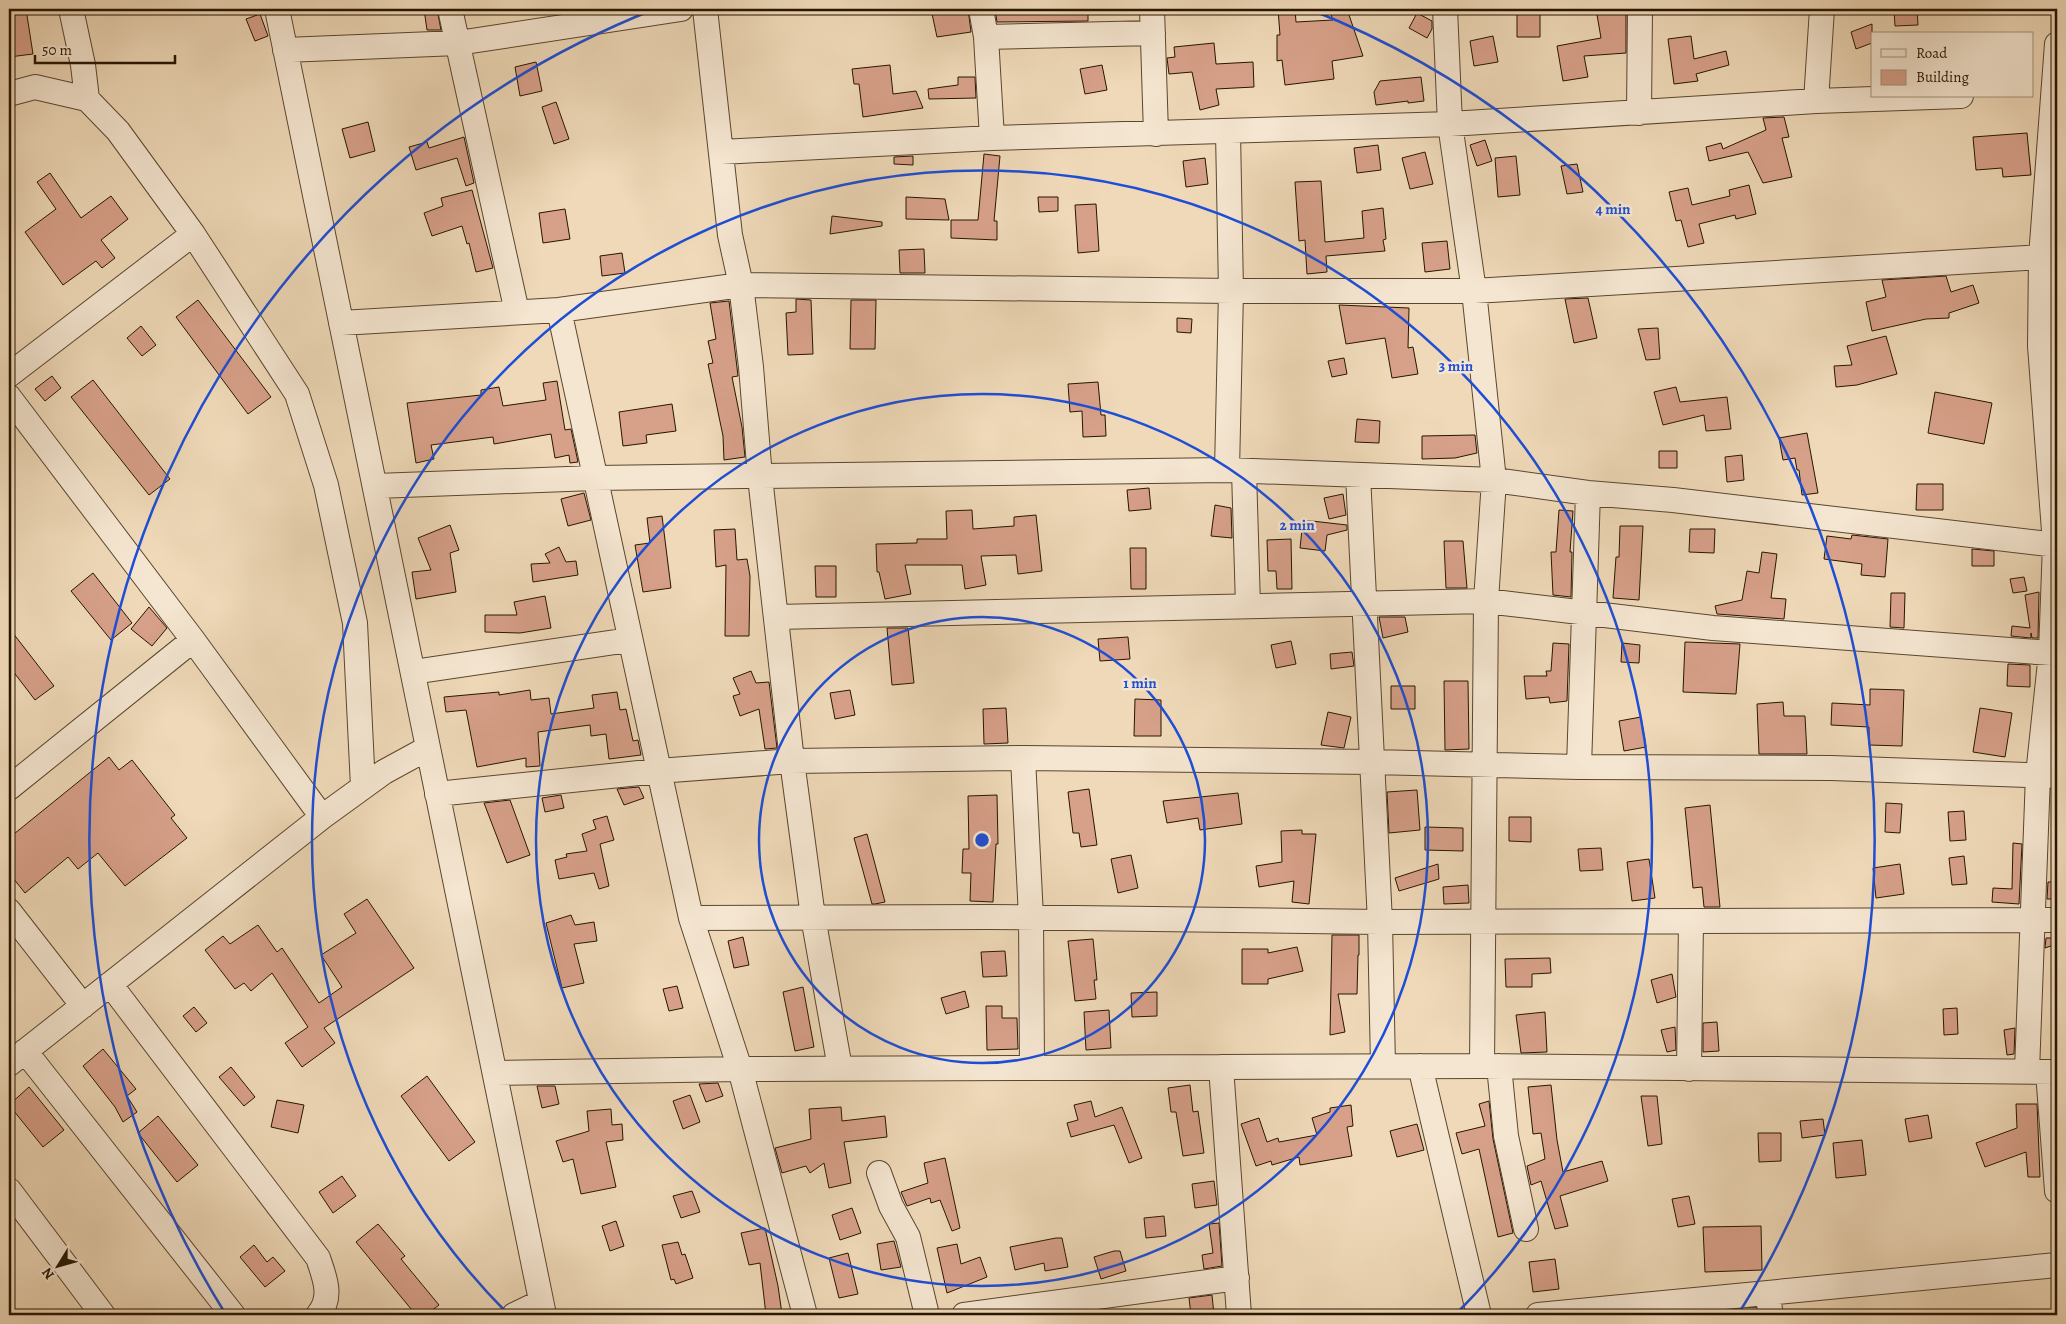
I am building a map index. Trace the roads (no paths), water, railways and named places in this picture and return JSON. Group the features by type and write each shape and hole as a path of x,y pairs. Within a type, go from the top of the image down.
{"street":[{"path":"71,9 83,65 87,99"},
{"path":"277,9 543,1309 514,1315"},
{"path":"450,9 516,312"},
{"path":"286,50 458,43 568,17 681,9"},
{"path":"704,9 730,235 741,285 751,367 760,476 792,761 813,917 840,1068"},
{"path":"981,9 986,37 992,138"},
{"path":"1152,9 1156,134"},
{"path":"1445,9 1450,124 1474,291 1494,480 1486,601 1484,922 1491,1066 1526,1229"},
{"path":"1639,113 1640,9"},
{"path":"1816,101 1822,9"},
{"path":"986,37 1153,33"},
{"path":"2057,44 2047,93 2040,346 2056,545 2048,775 2032,921 2044,1072 2057,1191"},
{"path":"9,94 35,87 87,99 118,131 193,234 298,394 326,485 355,623 363,787"},
{"path":"721,152 992,138 1450,124 1816,101 1903,98"},
{"path":"1228,132 1235,470 1248,606"},
{"path":"9,376 193,234"},
{"path":"341,324 559,310 741,285 1231,291 1474,291 2041,258"},
{"path":"559,310 629,640 692,918 740,1069 805,1315"},
{"path":"9,397 193,640 322,817"},
{"path":"376,486 594,478 1235,470 1494,480 1588,493 1673,500 2056,545"},
{"path":"1358,475 1380,922 1383,1066"},
{"path":"1580,767 1583,611 1588,493"},
{"path":"776,618 1486,601 1583,611 1713,628 2051,653"},
{"path":"9,788 193,640"},
{"path":"413,672 629,640"},
{"path":"233,1315 17,1057 322,817 384,772 428,748"},
{"path":"437,794 658,771 792,761 1023,758 1372,762 1485,766 1831,768 2048,775"},
{"path":"1023,758 1031,917 1032,1067"},
{"path":"9,911 83,1006"},
{"path":"692,918 1031,917 1380,922 2057,920"},
{"path":"1689,1069 1691,921"},
{"path":"110,984 318,1258 327,1282 324,1308 318,1315"},
{"path":"495,1073 840,1068 1383,1066 2044,1072"},
{"path":"1420,1066 1479,1315"},
{"path":"1221,1067 1240,1315"},
{"path":"879,1173 891,1206 908,1237 926,1315"},
{"path":"9,1190 103,1315"},
{"path":"1538,1315 1769,1304 2057,1265"},
{"path":"964,1315 1059,1309 1237,1278"}]}
